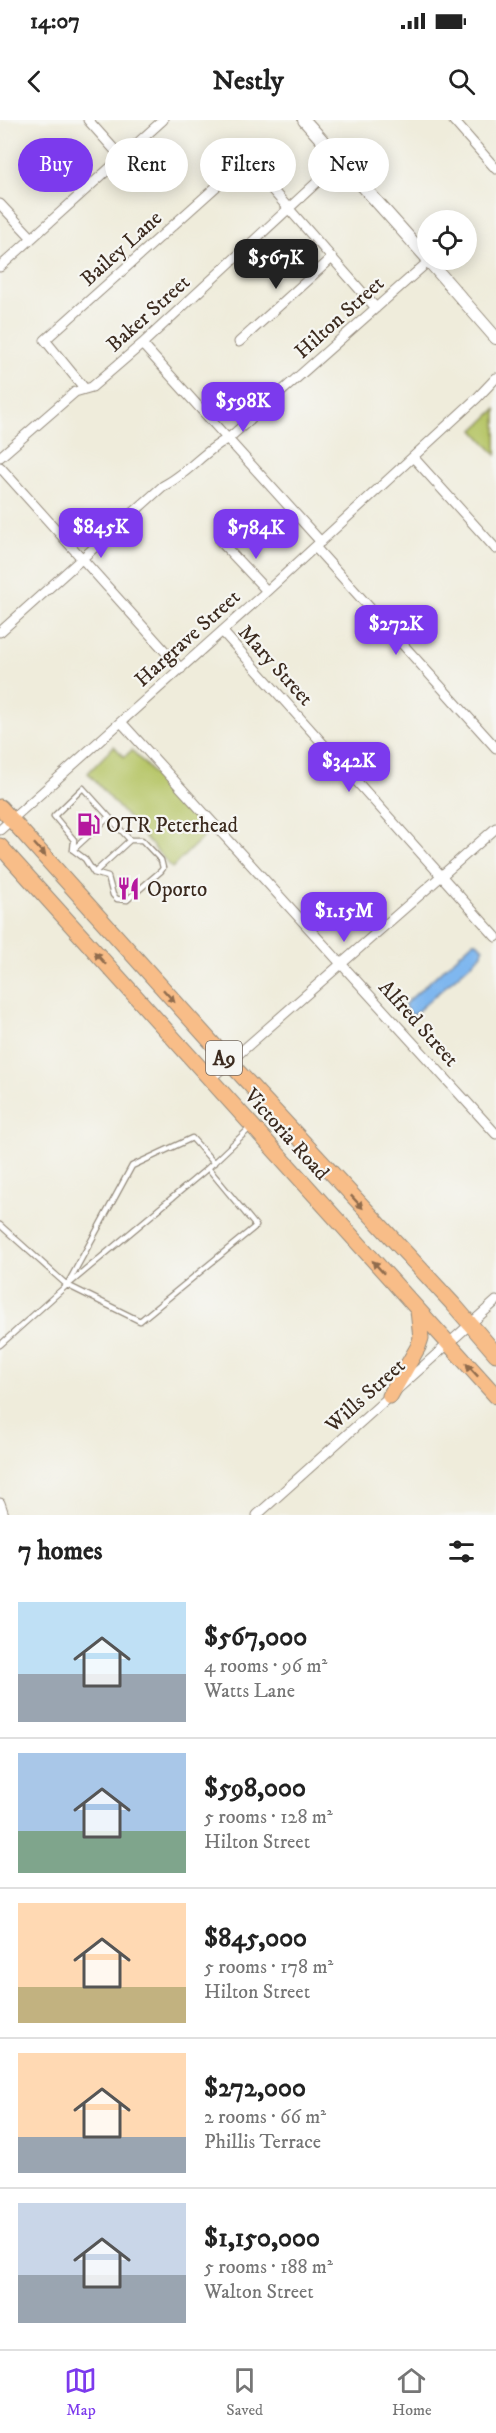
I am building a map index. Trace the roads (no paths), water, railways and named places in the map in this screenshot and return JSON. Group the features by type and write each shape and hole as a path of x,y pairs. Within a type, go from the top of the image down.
{"highway":[{"name":"Victoria Road","path":"0,807 230,1064 496,1354"},
{"name":"Victoria Road","path":"0,846 496,1396"},
{"path":"390,1396 420,1342 418,1310"}],"street":[{"path":"88,120 105,138"},
{"path":"143,138 163,120"},
{"path":"304,120 320,138"},
{"path":"453,120 496,169"},
{"name":"Bailey Lane","path":"85,389 45,340 246,160 289,209"},
{"path":"0,267 105,172"},
{"name":"Baker Street","path":"0,457 75,392 92,387 142,344 308,191"},
{"path":"368,192 417,248"},
{"path":"0,204 32,238"},
{"path":"289,209 376,308"},
{"path":"239,342 332,258"},
{"name":"Hilton Street","path":"0,632 163,486 178,478 213,446 229,438 417,270"},
{"path":"437,270 496,338"},
{"path":"483,321 496,331"},
{"path":"142,344 229,438 496,748"},
{"name":"Hargrave Street","path":"0,830 267,591 496,378"},
{"name":"Hargrave Street","path":"477,398 496,385"},
{"path":"413,457 496,549"},
{"path":"0,467 181,669"},
{"path":"235,528 220,541 267,591"},
{"name":"Mary Street","path":"222,632 496,937"},
{"name":"Alfred Street","path":"122,722 496,1134"},
{"path":"210,1080 496,828"},
{"name":"Wills Street","path":"257,1515 496,1301"},
{"path":"0,1503 4,1515"}],"lane":[{"path":"73,850 74,840 55,819 55,813 82,788 130,840"},
{"path":"73,850 109,817"},
{"path":"73,850 85,859 94,873 108,877 112,895 121,901 127,900 163,868 161,860 142,840 130,840 94,873"},
{"path":"0,1345 67,1285 214,1163 252,1126"},
{"path":"67,1285 132,1166 192,1138 214,1163"},
{"path":"0,1225 67,1285 140,1321 256,1226 208,1168"}],"water":[{"path":"473,942 477,942 483,948 482,954 413,1015 409,1013 404,1005"}],"place":[{"name":"OTR Peterhead","path":"88,825"},
{"name":"Oporto","path":"129,889"}]}
